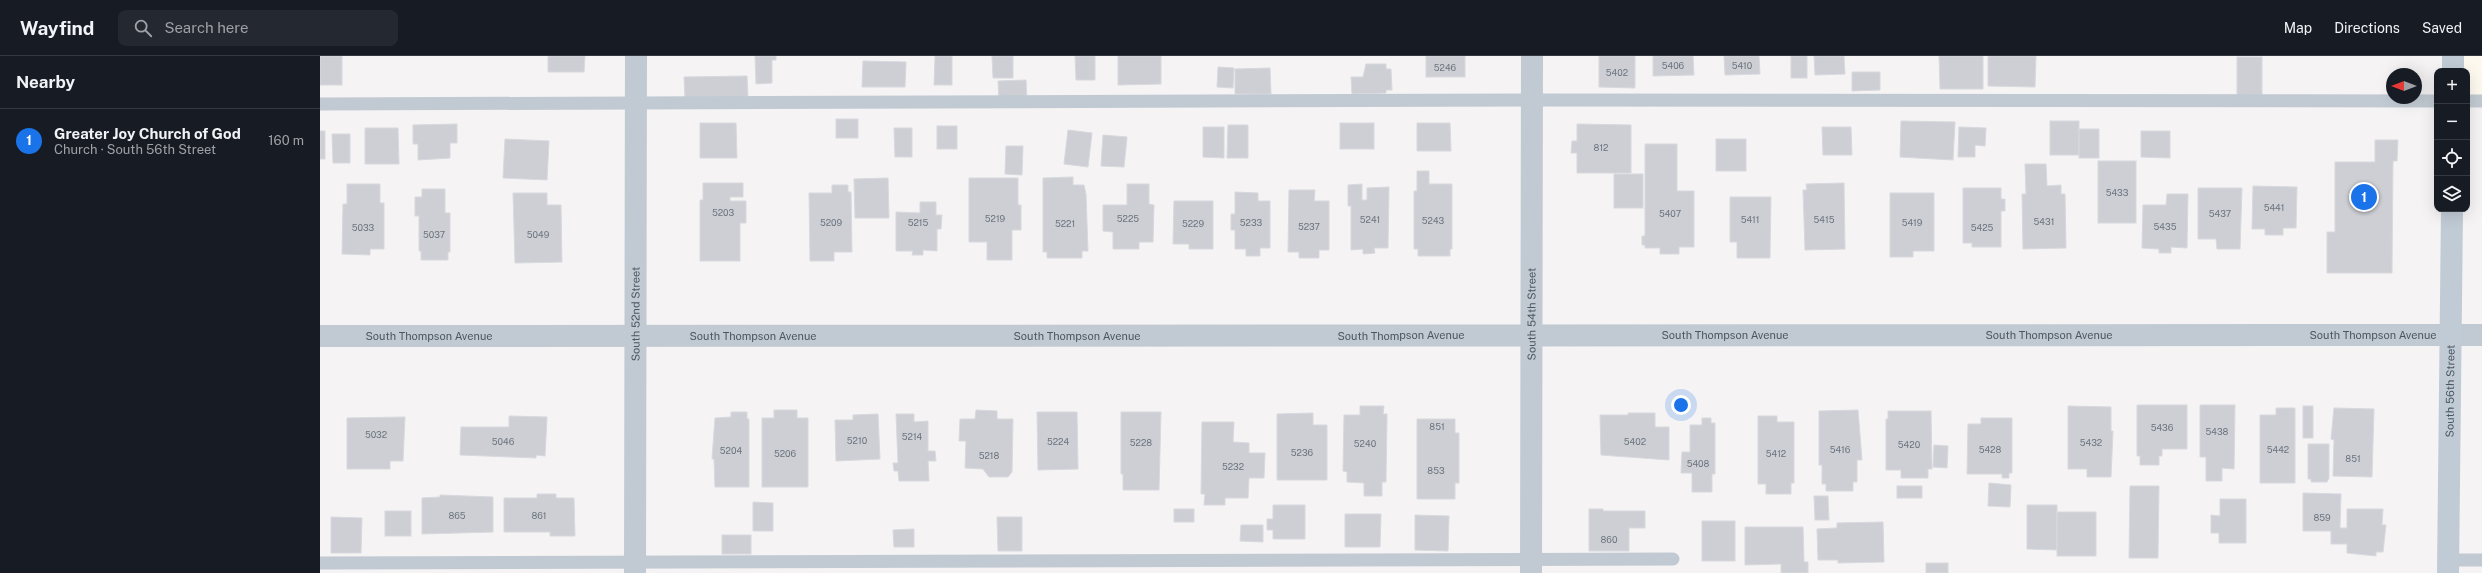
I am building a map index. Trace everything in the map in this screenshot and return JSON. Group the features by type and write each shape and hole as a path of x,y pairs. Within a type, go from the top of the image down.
{"main road":[{"path":"2453,56 2453,68"},
{"name":"South 56th Street","path":"2449,566 2452,212"}],"street":[{"name":"South 52nd Street","path":"635,567 636,56"},
{"name":"South 54th Street","path":"1531,566 1532,56"},
{"name":"South Thompson Avenue","path":"320,336 2482,335"}],"lane":[{"path":"320,104 636,101 2434,101"},
{"path":"2470,101 2482,101"},
{"path":"320,563 635,567 1531,566 1673,558"},
{"path":"2449,566 2482,560"}],"shaded area":[{"path":"2453,56 2482,56 2482,101 2470,101 2470,68 2453,68"}],"building":[{"path":"320,56 342,56 342,85 320,85"},
{"path":"548,56 585,56 584,72 548,72"},
{"path":"755,56 776,56 776,60 772,60 772,83 756,84"},
{"path":"935,56 952,56 952,85 934,85"},
{"path":"992,56 1013,56 1013,78 993,78"},
{"path":"1075,56 1095,56 1095,80 1076,80"},
{"path":"1118,56 1161,56 1161,84 1118,85"},
{"path":"1426,56 1465,56 1465,77 1426,77"},
{"path":"1599,56 1635,56 1635,88 1599,87"},
{"path":"1653,56 1693,56 1694,75 1653,76"},
{"path":"1724,56 1759,56 1760,74 1725,75"},
{"path":"1791,56 1807,56 1807,78 1791,78"},
{"path":"1814,56 1844,56 1845,74 1815,75"},
{"path":"1939,56 1983,56 1983,89 1940,89"},
{"path":"1988,56 2036,56 2035,87 1988,86"},
{"path":"2237,57 2262,57 2262,95 2237,95"},
{"path":"863,61 906,62 905,87 862,87"},
{"path":"1366,64 1386,64 1386,69 1391,69 1392,90 1386,90 1386,93 1352,94 1351,77 1363,77"},
{"path":"1218,67 1234,68 1233,88 1217,87"},
{"path":"1270,68 1271,94 1235,94 1235,69"},
{"path":"1852,72 1880,72 1880,90 1852,91"},
{"path":"747,76 748,98 685,99 684,77"},
{"path":"1026,80 1027,99 999,100 998,81"},
{"path":"836,119 858,119 858,138 836,138"},
{"path":"1901,121 1955,122 1953,160 1900,157"},
{"path":"2050,121 2079,121 2079,155 2050,155"},
{"path":"700,123 736,123 737,158 700,158"},
{"path":"1340,123 1374,123 1374,149 1340,149"},
{"path":"1417,123 1450,123 1451,151 1417,151"},
{"path":"457,124 457,143 450,143 450,158 418,160 418,144 413,144 413,125"},
{"path":"1577,124 1631,125 1631,173 1577,173 1577,153 1571,153 1572,141 1577,141"},
{"path":"1228,125 1248,125 1248,158 1227,158"},
{"path":"937,126 957,126 957,149 937,149"},
{"path":"1203,127 1224,127 1224,158 1203,157"},
{"path":"1822,127 1851,127 1852,155 1823,155"},
{"path":"1959,127 1986,128 1985,146 1975,145 1975,157 1958,157"},
{"path":"365,128 398,128 399,164 365,164"},
{"path":"894,128 912,128 912,157 895,157"},
{"path":"2079,129 2099,129 2099,158 2079,158"},
{"path":"1068,130 1092,133 1088,167 1064,164"},
{"path":"320,131 325,131 325,159 320,159"},
{"path":"2141,131 2170,131 2170,158 2141,157"},
{"path":"332,134 350,134 350,163 333,163"},
{"path":"1103,135 1127,137 1124,167 1101,166"},
{"path":"505,139 549,141 547,180 503,178"},
{"path":"1716,139 1746,139 1746,171 1716,171"},
{"path":"2375,140 2398,140 2397,161 2393,161 2392,273 2327,273 2327,232 2335,232 2335,162 2375,162"},
{"path":"1645,144 1677,144 1677,191 1694,191 1694,247 1679,247 1679,254 1660,254 1660,248 1645,248 1645,245 1642,245 1642,236 1645,236"},
{"path":"1006,146 1023,146 1022,175 1005,174"},
{"path":"2098,161 2136,161 2136,223 2098,223"},
{"path":"2025,164 2046,164 2047,186 2061,185 2061,194 2065,194 2066,248 2023,249 2022,194 2026,194"},
{"path":"1417,171 1429,171 1429,184 1452,184 1452,249 1450,249 1450,256 1418,256 1418,249 1414,249 1414,191 1417,191"},
{"path":"1614,174 1643,174 1643,208 1614,208"},
{"path":"1073,177 1073,185 1084,185 1086,194 1088,251 1082,251 1082,258 1047,258 1047,252 1043,252 1043,178"},
{"path":"888,178 889,218 855,218 854,179"},
{"path":"969,178 1018,178 1018,205 1021,205 1021,230 1012,230 1012,260 987,260 987,242 969,242"},
{"path":"703,183 743,183 743,197 730,197 730,201 746,201 746,223 740,223 740,261 700,261 700,200 703,200"},
{"path":"1844,183 1845,249 1805,250 1803,190 1807,190 1806,184"},
{"path":"347,184 380,184 380,203 384,203 384,249 370,249 370,255 342,254 343,204 347,204"},
{"path":"1127,184 1149,184 1149,204 1154,205 1153,242 1139,242 1139,249 1113,249 1113,232 1103,231 1103,205 1127,205"},
{"path":"1362,184 1362,200 1367,200 1367,188 1389,187 1388,248 1374,248 1375,253 1363,254 1363,249 1351,250 1351,206 1348,206 1348,185"},
{"path":"832,185 848,185 848,192 851,192 852,252 834,252 834,261 810,261 809,193 832,193"},
{"path":"2253,186 2297,187 2296,228 2283,228 2283,235 2265,235 2265,229 2252,229"},
{"path":"1963,188 2001,188 2001,199 2005,199 2005,211 2001,211 2001,247 1972,247 1972,243 1963,243"},
{"path":"2198,188 2242,188 2240,249 2217,249 2216,239 2198,239"},
{"path":"422,189 445,189 445,213 450,213 450,252 448,252 448,260 421,260 421,251 419,251 419,216 415,216 415,197 422,197"},
{"path":"1289,190 1315,190 1314,201 1329,201 1329,250 1319,250 1319,258 1299,258 1299,252 1288,252"},
{"path":"1235,192 1258,193 1258,201 1270,201 1270,248 1260,248 1260,256 1246,256 1246,249 1235,249 1235,230 1231,230 1231,214 1235,214"},
{"path":"513,193 547,193 547,205 561,205 562,262 515,263"},
{"path":"1890,193 1934,193 1934,251 1913,251 1913,257 1890,257"},
{"path":"2167,194 2188,194 2187,248 2171,247 2171,253 2159,253 2159,249 2142,248 2143,205 2166,205"},
{"path":"1730,197 1771,197 1770,258 1737,258 1737,242 1730,242"},
{"path":"1174,201 1213,201 1213,249 1189,249 1189,244 1173,244"},
{"path":"920,202 936,202 936,215 942,215 941,229 937,229 937,251 923,250 923,255 912,255 913,251 896,251 896,212 920,213"},
{"path":"2137,405 2187,405 2187,449 2162,449 2162,456 2159,456 2159,465 2140,465 2140,456 2137,456"},
{"path":"2200,405 2235,405 2234,469 2222,468 2222,481 2206,481 2206,457 2200,457"},
{"path":"1360,406 1384,406 1383,414 1387,414 1386,482 1382,482 1382,496 1364,496 1364,483 1347,482 1347,472 1343,471 1344,415 1360,415"},
{"path":"2068,406 2111,407 2111,431 2113,431 2111,477 2087,477 2087,469 2068,469"},
{"path":"2303,406 2313,406 2313,438 2303,438"},
{"path":"2276,408 2295,408 2295,483 2260,483 2260,415 2276,415"},
{"path":"2334,408 2374,409 2372,477 2333,476 2334,440 2331,439"},
{"path":"774,410 797,410 797,418 808,418 808,487 762,487 762,418 774,418"},
{"path":"976,410 997,411 997,419 1013,419 1012,472 1008,477 989,477 983,469 965,468 966,441 959,441 960,419 975,419"},
{"path":"1858,410 1862,460 1857,460 1857,482 1853,482 1853,491 1826,491 1826,484 1822,484 1822,465 1819,465 1819,411"},
{"path":"1888,411 1931,411 1932,469 1928,469 1928,478 1901,478 1901,470 1886,470 1886,419 1888,419"},
{"path":"731,412 747,412 747,419 749,419 749,487 715,487 714,459 712,459 715,418 731,417"},
{"path":"1037,412 1077,412 1078,469 1038,470"},
{"path":"1121,412 1161,412 1159,490 1123,490 1123,474 1121,474"},
{"path":"1313,413 1313,425 1327,425 1327,480 1277,480 1277,414"},
{"path":"1628,413 1655,413 1655,427 1669,427 1669,460 1601,455 1600,415 1628,415"},
{"path":"878,414 880,459 836,461 835,420 853,420 853,415"},
{"path":"896,414 914,414 914,422 928,421 928,451 935,451 936,461 928,461 929,481 899,481 898,471 894,471 893,463 898,463"},
{"path":"509,416 547,417 545,456 536,455 536,458 460,455 461,427 509,427"},
{"path":"1758,416 1777,416 1777,422 1794,422 1794,483 1791,483 1791,494 1766,494 1766,484 1758,484"},
{"path":"405,417 403,461 390,461 390,469 347,469 347,418"},
{"path":"1702,418 1711,418 1711,423 1715,423 1715,474 1712,474 1712,492 1692,492 1692,473 1681,473 1682,452 1690,452 1690,425 1702,425"},
{"path":"1981,418 2012,418 2012,473 2009,473 2009,478 2002,478 2002,474 1967,474 1968,424 1981,424"},
{"path":"1417,419 1455,419 1455,433 1459,433 1459,483 1455,483 1455,499 1417,499"},
{"path":"1202,422 1234,422 1233,442 1249,443 1249,453 1265,453 1264,478 1249,478 1248,498 1225,498 1225,505 1204,505 1205,494 1201,494"},
{"path":"2308,444 2329,444 2329,478 2327,482 2311,482 2311,479 2308,479"},
{"path":"1934,445 1948,446 1947,468 1933,467"},
{"path":"1989,483 2011,485 2010,507 1988,506"},
{"path":"1897,486 1922,486 1922,498 1897,498"},
{"path":"2130,486 2159,486 2158,558 2129,558"},
{"path":"2303,493 2341,494 2340,528 2347,528 2347,509 2383,509 2382,525 2386,525 2383,552 2376,552 2376,556 2347,553 2347,544 2331,544 2331,531 2303,531"},
{"path":"537,494 556,494 556,498 574,498 575,536 550,536 550,532 504,532 504,498 537,498"},
{"path":"440,495 493,497 493,532 422,534 422,498 440,497"},
{"path":"1814,496 1828,496 1829,520 1815,520"},
{"path":"2220,499 2246,499 2246,543 2219,543 2219,533 2211,533 2211,515 2220,516"},
{"path":"753,502 773,503 773,531 753,531"},
{"path":"1273,505 1305,505 1305,539 1273,539 1273,530 1267,530 1267,519 1273,519"},
{"path":"2027,505 2057,505 2057,550 2027,549"},
{"path":"1174,509 1194,509 1194,522 1174,522"},
{"path":"1589,509 1603,509 1603,511 1645,511 1645,528 1629,528 1629,551 1589,551"},
{"path":"385,511 411,511 411,536 385,536"},
{"path":"2057,512 2096,512 2096,556 2057,556"},
{"path":"1345,514 1381,514 1380,547 1345,547"},
{"path":"1415,515 1449,516 1448,551 1415,550"},
{"path":"331,517 362,518 361,553 331,553"},
{"path":"997,517 1022,517 1022,551 998,551"},
{"path":"1702,521 1735,521 1735,561 1702,561"},
{"path":"1883,522 1884,562 1838,563 1838,560 1818,560 1817,529 1837,528 1837,523"},
{"path":"1241,525 1263,525 1263,542 1240,541"},
{"path":"1745,527 1803,527 1804,562 1808,562 1808,573 1781,573 1781,564 1745,565"},
{"path":"914,529 914,547 894,547 893,530"},
{"path":"722,535 751,535 751,554 722,554"},
{"path":"1926,563 1948,563 1948,573 1926,573"}],"place":[{"name":"Greater Joy Church of God","path":"2364,197"}]}
